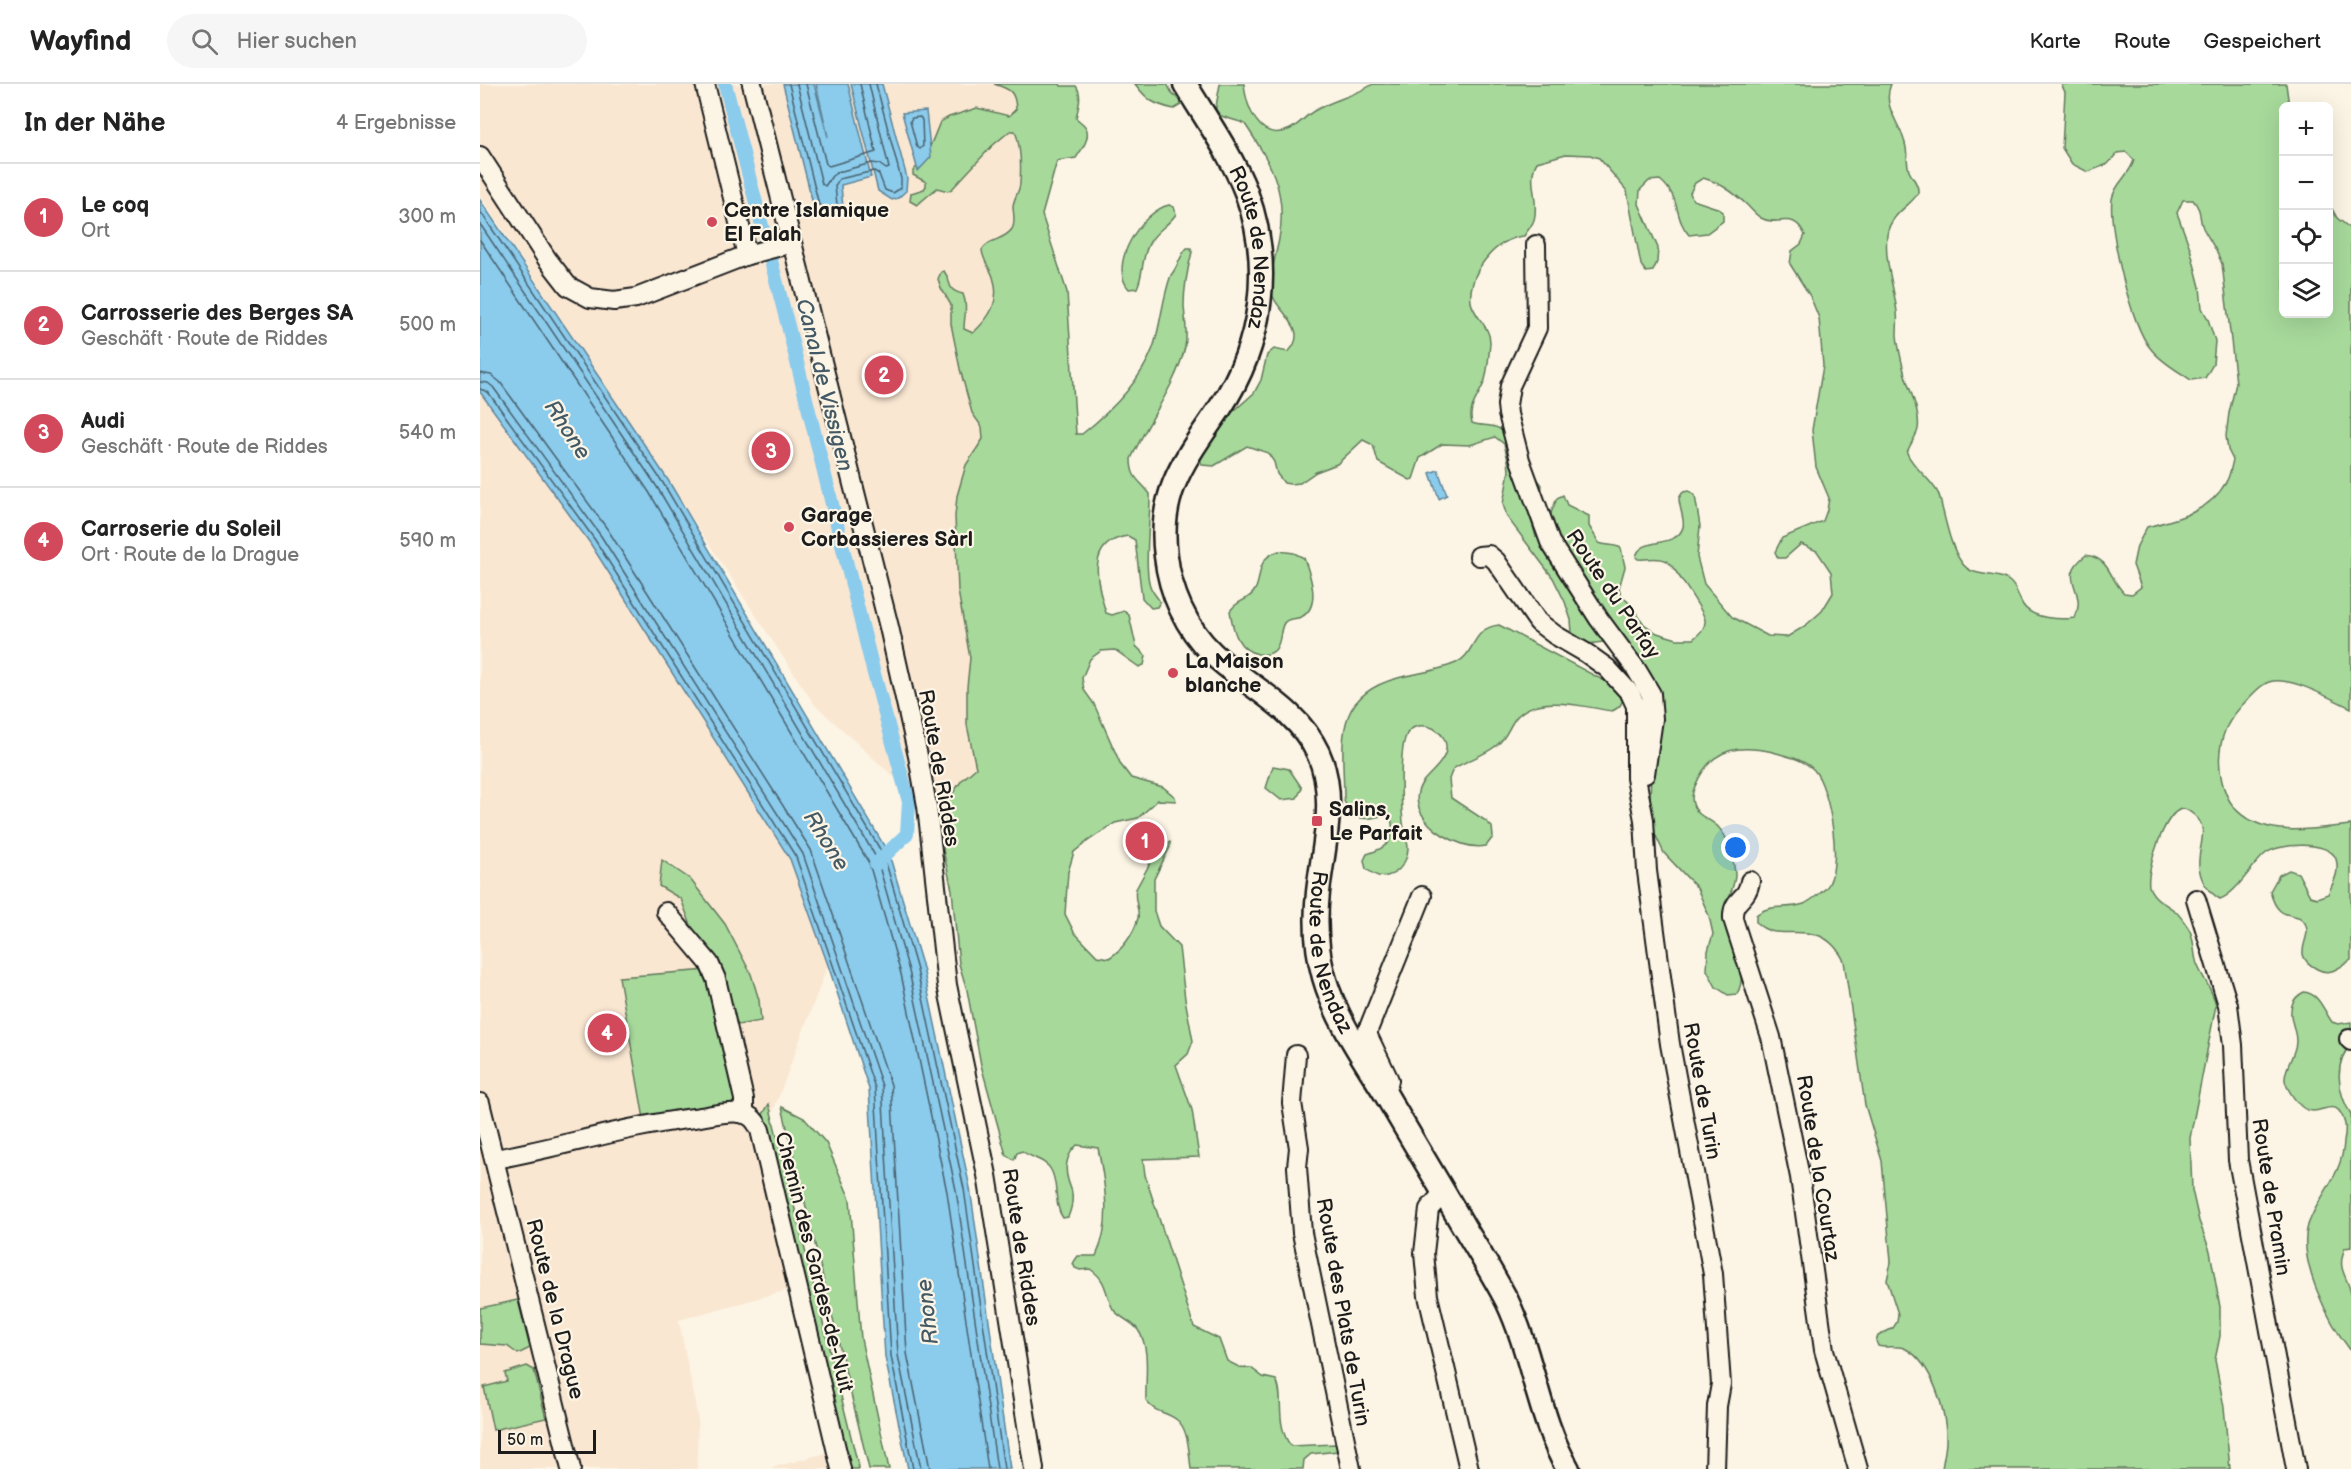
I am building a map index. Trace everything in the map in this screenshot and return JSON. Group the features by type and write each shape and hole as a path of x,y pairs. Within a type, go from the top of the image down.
{"main road":[{"name":"Route de Nendaz","path":"1185,84 1225,151 1245,190 1259,240 1261,285 1257,324 1243,366 1224,403 1187,456 1172,488 1164,535 1169,575 1184,615 1206,647 1285,709 1299,724 1319,755 1327,783 1328,808 1317,909 1317,930 1321,966 1337,1012 1506,1301 1525,1345 1549,1425 1568,1469"}],"street":[{"path":"705,84 747,255"},
{"name":"Route de Riddes","path":"752,84 889,627 918,756 927,806 949,995 979,1131 1034,1469"},
{"path":"480,156 547,259 568,286 590,298 614,301 636,298 747,255 792,243"},
{"name":"Route du Parfay","path":"1536,245 1537,328 1510,386 1508,414 1520,460 1550,542 1599,620 1636,669 1651,694 1654,706 1653,729 1646,763 1644,792 1640,796"},
{"name":"Route de Turin","path":"1479,556 1489,555 1496,561 1538,622 1554,635 1596,659 1617,677 1630,693 1636,706 1635,762 1670,1044 1713,1274 1721,1384 1717,1406 1715,1469"},
{"name":"Route de la Courtaz","path":"1750,881 1748,892 1734,906 1733,919 1771,1037 1800,1177 1824,1350 1858,1469"},
{"path":"1382,1089 1389,1080 1368,1036 1368,1030 1422,896"},
{"name":"Route de Pramin","path":"2196,899 2228,1005 2233,1045 2238,1160 2296,1469"},
{"path":"495,1160 635,1127 733,1113 744,1114 744,1099 716,979 710,963 666,912"},
{"name":"Route des Plats de Turin","path":"1296,1055 1292,1103 1299,1148 1297,1167 1302,1233 1351,1469"},
{"name":"Route de la Drague","path":"480,1103 571,1469"},
{"name":"Chemin des Gardes-de-Nuit","path":"744,1114 753,1119 760,1130 841,1469"},
{"path":"1444,1192 1429,1209 1424,1269 1428,1296 1469,1469"}],"shaded area":[{"path":"480,84 994,84 1010,90 1016,97 1016,109 1010,116 1002,116 986,109 933,139 917,178 926,182 926,186 912,193 921,203 938,188 948,191 992,146 1010,131 1015,131 1018,139 1020,186 1013,205 1015,216 1012,229 985,245 983,257 993,277 997,295 994,308 984,323 973,333 964,329 967,304 950,288 947,275 941,288 951,305 955,352 972,413 982,427 983,439 966,465 957,496 955,516 958,591 970,658 967,725 976,768 962,780 946,809 945,824 814,704 480,196"},
{"path":"480,392 590,543 790,859 828,965 764,1136 753,1140 788,1290 679,1320 698,1419 697,1469 480,1469"},
{"path":"829,1452 833,1469 771,1469 771,1468"}],"green space":[{"path":"994,84 1060,84 1061,86 1076,86 1079,93 1076,118 1084,125 1087,137 1076,158 1057,161 1042,215 1067,292 1076,434 1082,434 1103,416 1123,396 1140,373 1153,348 1171,275 1187,248 1191,248 1192,252 1185,286 1186,337 1181,361 1131,459 1134,475 1150,494 1148,572 1152,590 1160,602 1157,607 1151,608 1142,598 1135,540 1128,536 1114,540 1105,546 1098,565 1100,589 1106,613 1112,615 1124,611 1129,615 1136,646 1146,656 1144,665 1139,667 1115,650 1101,651 1090,659 1082,678 1084,690 1094,704 1121,765 1131,778 1163,787 1175,797 1176,801 1158,800 1138,818 1115,823 1074,852 1068,872 1065,914 1074,932 1097,956 1109,958 1114,955 1134,930 1138,918 1136,889 1161,843 1170,842 1170,847 1154,879 1154,911 1159,926 1179,947 1193,1041 1188,1054 1176,1065 1192,1110 1199,1157 1143,1159 1145,1175 1194,1327 1219,1339 1227,1361 1239,1367 1251,1368 1263,1377 1276,1380 1280,1393 1283,1429 1291,1446 1335,1444 1339,1446 1338,1451 1311,1454 1304,1460 1303,1469 1191,1469 1188,1443 1181,1424 1173,1417 1156,1410 1146,1400 1145,1346 1138,1330 1113,1309 1103,1282 1096,1273 1090,1269 1075,1268 1073,1263 1078,1256 1096,1256 1104,1230 1105,1189 1098,1148 1077,1145 1067,1161 1066,1170 1072,1192 1072,1203 1068,1217 1063,1218 1058,1207 1055,1181 1049,1167 1022,1151 1017,1153 1014,1160 1006,1155 981,1065 967,990 959,964 952,890 943,850 948,800 962,780 976,768 967,725 970,658 958,591 955,516 957,496 966,465 983,439 982,427 972,413 960,369 951,324 951,305 938,279 944,271 951,288 963,294 966,307 964,329 973,333 989,315 996,294 993,277 982,250 988,244 1009,233 1014,223 1013,206 1020,186 1019,150 1015,131 1010,131 992,146 952,189 948,191 937,188 917,205 910,201 911,193 924,189 926,186 926,182 913,175 913,171 926,154 940,122 977,108 1009,116 1016,109 1013,94 1004,87"},
{"path":"1135,84 1167,84 1173,95 1180,99 1181,105 1174,109 1156,103"},
{"path":"1220,84 1244,84 1251,111 1256,119 1269,131 1278,132 1291,129 1321,107 1373,84 1891,84 1888,99 1905,144 1909,171 1918,189 1917,196 1898,214 1889,227 1886,245 1897,312 1899,348 1918,422 1917,432 1907,453 1940,497 1953,545 1962,563 1972,571 1997,576 2012,583 2027,610 2039,616 2062,619 2075,618 2078,599 2072,578 2073,571 2077,563 2086,555 2100,560 2124,593 2132,594 2141,587 2133,565 2137,546 2147,527 2192,513 2211,501 2219,492 2226,482 2233,460 2228,450 2226,436 2236,383 2222,264 2203,228 2199,211 2193,200 2183,200 2177,213 2190,248 2200,287 2202,308 2215,341 2213,364 2205,378 2191,380 2160,358 2143,337 2122,277 2112,213 2114,193 2134,160 2126,152 2117,153 2108,164 2088,172 2072,164 2062,148 2065,92 2061,84 2286,84 2288,102 2279,102 2279,318 2333,318 2333,210 2337,218 2351,229 2351,708 2299,685 2278,681 2266,683 2245,702 2228,724 2222,740 2220,767 2226,793 2232,804 2252,821 2264,826 2288,830 2351,825 2351,960 2326,972 2309,963 2304,958 2303,952 2307,935 2305,923 2278,909 2270,891 2279,875 2289,870 2298,873 2310,896 2317,898 2328,894 2335,877 2337,864 2332,853 2324,849 2303,845 2271,850 2260,859 2232,892 2220,899 2205,885 2201,876 2199,859 2202,826 2194,815 2182,809 2176,812 2163,830 2150,867 2149,878 2149,886 2153,894 2177,913 2189,929 2197,964 2216,1005 2190,1138 2192,1190 2199,1221 2210,1251 2220,1307 2220,1336 2215,1360 2224,1407 2230,1469 1942,1469 1946,1429 1941,1403 1930,1377 1923,1365 1906,1349 1878,1346 1876,1341 1878,1336 1893,1328 1898,1314 1887,1280 1891,1262 1882,1161 1865,1105 1844,961 1834,946 1823,937 1799,932 1776,932 1765,929 1756,922 1756,915 1767,909 1806,903 1826,888 1831,878 1834,864 1833,829 1830,810 1820,779 1810,766 1795,758 1761,750 1739,749 1721,754 1713,760 1705,768 1695,787 1692,797 1697,812 1723,832 1734,865 1735,879 1729,906 1742,975 1737,994 1728,995 1716,987 1707,970 1708,951 1713,934 1709,916 1697,888 1664,853 1654,832 1650,810 1651,761 1647,701 1620,640 1587,644 1578,641 1572,633 1571,620 1565,602 1553,578 1507,517 1503,504 1509,471 1504,444 1495,437 1470,445 1442,444 1420,458 1413,479 1410,480 1378,462 1373,445 1363,440 1337,464 1316,472 1300,483 1284,483 1277,474 1274,462 1268,453 1247,446 1214,466 1202,465 1200,459 1217,426 1254,393 1261,380 1267,355 1274,349 1288,352 1296,335 1294,327 1273,297 1271,289 1272,270 1281,222 1281,206 1275,178 1245,124 1215,112","holes":["1566,154 1590,155 1599,158 1627,191 1641,265 1646,272 1653,271 1657,262 1658,248 1639,204 1640,190 1649,181 1660,180 1667,187 1689,235 1707,233 1723,221 1723,212 1693,200 1690,193 1695,183 1703,178 1716,182 1732,192 1761,218 1768,221 1791,221 1796,223 1805,235 1801,244 1792,251 1790,264 1810,296 1819,318 1823,366 1812,430 1816,467 1829,498 1823,521 1782,538 1775,552 1778,558 1785,558 1801,544 1817,551 1831,572 1833,593 1822,611 1805,626 1787,637 1768,636 1732,617 1704,584 1697,557 1700,526 1695,496 1689,491 1683,492 1679,498 1683,524 1679,534 1667,541 1644,547 1636,557 1667,561 1694,599 1704,616 1705,623 1702,631 1693,639 1677,639 1657,633 1644,624 1621,595 1619,588 1625,567 1621,548 1599,543 1589,526 1589,516 1567,505 1563,495 1557,498 1541,538 1536,537 1529,512 1541,494 1542,485 1500,429 1472,423 1471,411 1486,376 1490,343 1488,332 1471,302 1471,291 1479,269 1494,250 1503,243 1524,236 1532,224 1535,213 1533,176 1537,162"]},
{"path":"1169,205 1174,207 1176,214 1150,242 1145,253 1137,288 1129,289 1123,279 1122,267 1131,240 1148,217"},
{"path":"1279,551 1294,553 1304,558 1313,598 1307,612 1301,617 1287,620 1284,623 1279,644 1275,650 1267,654 1258,654 1245,648 1237,638 1230,611 1252,594 1266,558"},
{"path":"1499,625 1618,688 1623,693 1621,704 1612,711 1561,703 1535,706 1524,711 1515,719 1497,745 1453,769 1449,779 1451,798 1492,827 1493,837 1486,846 1481,847 1464,844 1443,835 1425,819 1418,805 1418,791 1425,779 1441,762 1446,748 1443,736 1434,728 1421,726 1412,728 1404,743 1401,765 1402,814 1408,846 1407,855 1403,865 1395,873 1377,875 1366,869 1364,860 1367,854 1380,849 1388,842 1392,832 1391,818 1384,815 1360,818 1351,812 1344,801 1343,742 1351,710 1361,697 1376,686 1456,663 1467,654 1483,631"},
{"path":"1273,766 1289,769 1302,788 1297,798 1281,800 1266,788"},
{"path":"662,860 690,879 725,924 751,974 759,1000 761,1021 731,1026 742,1106 644,1119 619,977 708,970 681,899 659,886"},
{"path":"2304,992 2318,999 2332,1022 2338,1024 2351,1022 2351,1045 2342,1060 2339,1079 2343,1098 2351,1114 2351,1247 2345,1248 2342,1267 2351,1294 2351,1351 2333,1325 2317,1291 2307,1256 2308,1225 2339,1166 2345,1124 2341,1114 2332,1107 2315,1111 2302,1107 2289,1091 2285,1080 2296,1041 2291,1010 2295,999"},
{"path":"769,1104 859,1469 844,1469 762,1116"},
{"path":"782,1107 804,1118 826,1143 850,1199 861,1339 889,1469 869,1469"},
{"path":"518,1300 530,1348 518,1354 507,1346 480,1344 480,1308"},
{"path":"527,1366 534,1370 546,1418 493,1430 484,1387 507,1381 505,1373"}],"water":[{"path":"783,84 814,84 828,137 816,84 848,84 871,177 841,185 843,208 835,215 828,217 814,208"},
{"path":"851,84 882,84 907,178 906,191 898,198 892,200 878,191"},
{"path":"926,111 931,157 918,171 902,113"},
{"name":"Rhone","path":"480,200 668,480 889,854 923,968 970,1188 1010,1469 908,1469 885,1357 869,1089 828,965 790,859 590,543 480,392"},
{"path":"1438,470 1447,495 1439,499 1430,473"}],"waterway":[{"name":"Canal de Vissigen","path":"725,84 788,326 873,670 909,802 907,834 876,864"}],"place":[{"name":"Centre Islamique El Falah","path":"712,222"},
{"name":"Carrosserie des Berges SA","path":"884,375"},
{"name":"Audi","path":"771,451"},
{"name":"Garage Corbassieres Sàrl","path":"789,527"},
{"name":"La Maison blanche","path":"1173,673"},
{"name":"Salins, Le Parfait","path":"1317,821"},
{"name":"Le coq","path":"1145,841"},
{"name":"Carroserie du Soleil","path":"607,1033"}]}
